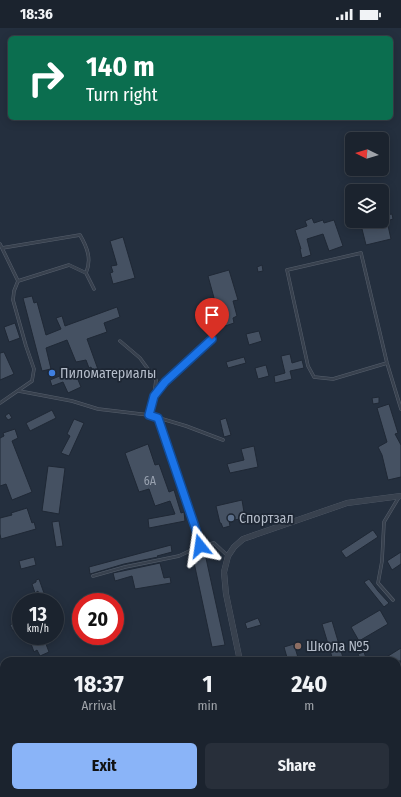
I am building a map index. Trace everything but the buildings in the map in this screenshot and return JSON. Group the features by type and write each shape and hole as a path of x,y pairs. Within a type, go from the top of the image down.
{"street":[{"path":"239,657 226,594 224,572 228,556 234,547 243,539 347,503 400,496"}],"lane":[{"path":"2,248 80,234 87,246 89,266 86,273"},
{"path":"0,244 18,281 14,291 13,300 34,369 32,381 0,403"},
{"path":"387,363 333,378 314,377 308,366 287,270 361,253 387,363 401,409"},
{"path":"18,281 69,265 86,273 94,289"},
{"path":"154,396 165,382 212,339"},
{"path":"120,341 140,358 156,380 149,415"},
{"path":"19,391 72,401 98,409 149,415 186,426 223,440"},
{"path":"158,418 200,546"},
{"path":"394,600 378,583 382,561 384,522 400,496"},
{"path":"93,576 125,567 179,556 200,546 214,543 228,556"}],"place":[{"name":"Пиломатериалы","path":"52,373"},
{"name":"Спортзал","path":"231,518"},
{"name":"Школа №5","path":"298,646"}],"route":[{"path":"200,546 158,418 149,415 154,396 165,382 212,339"}]}
